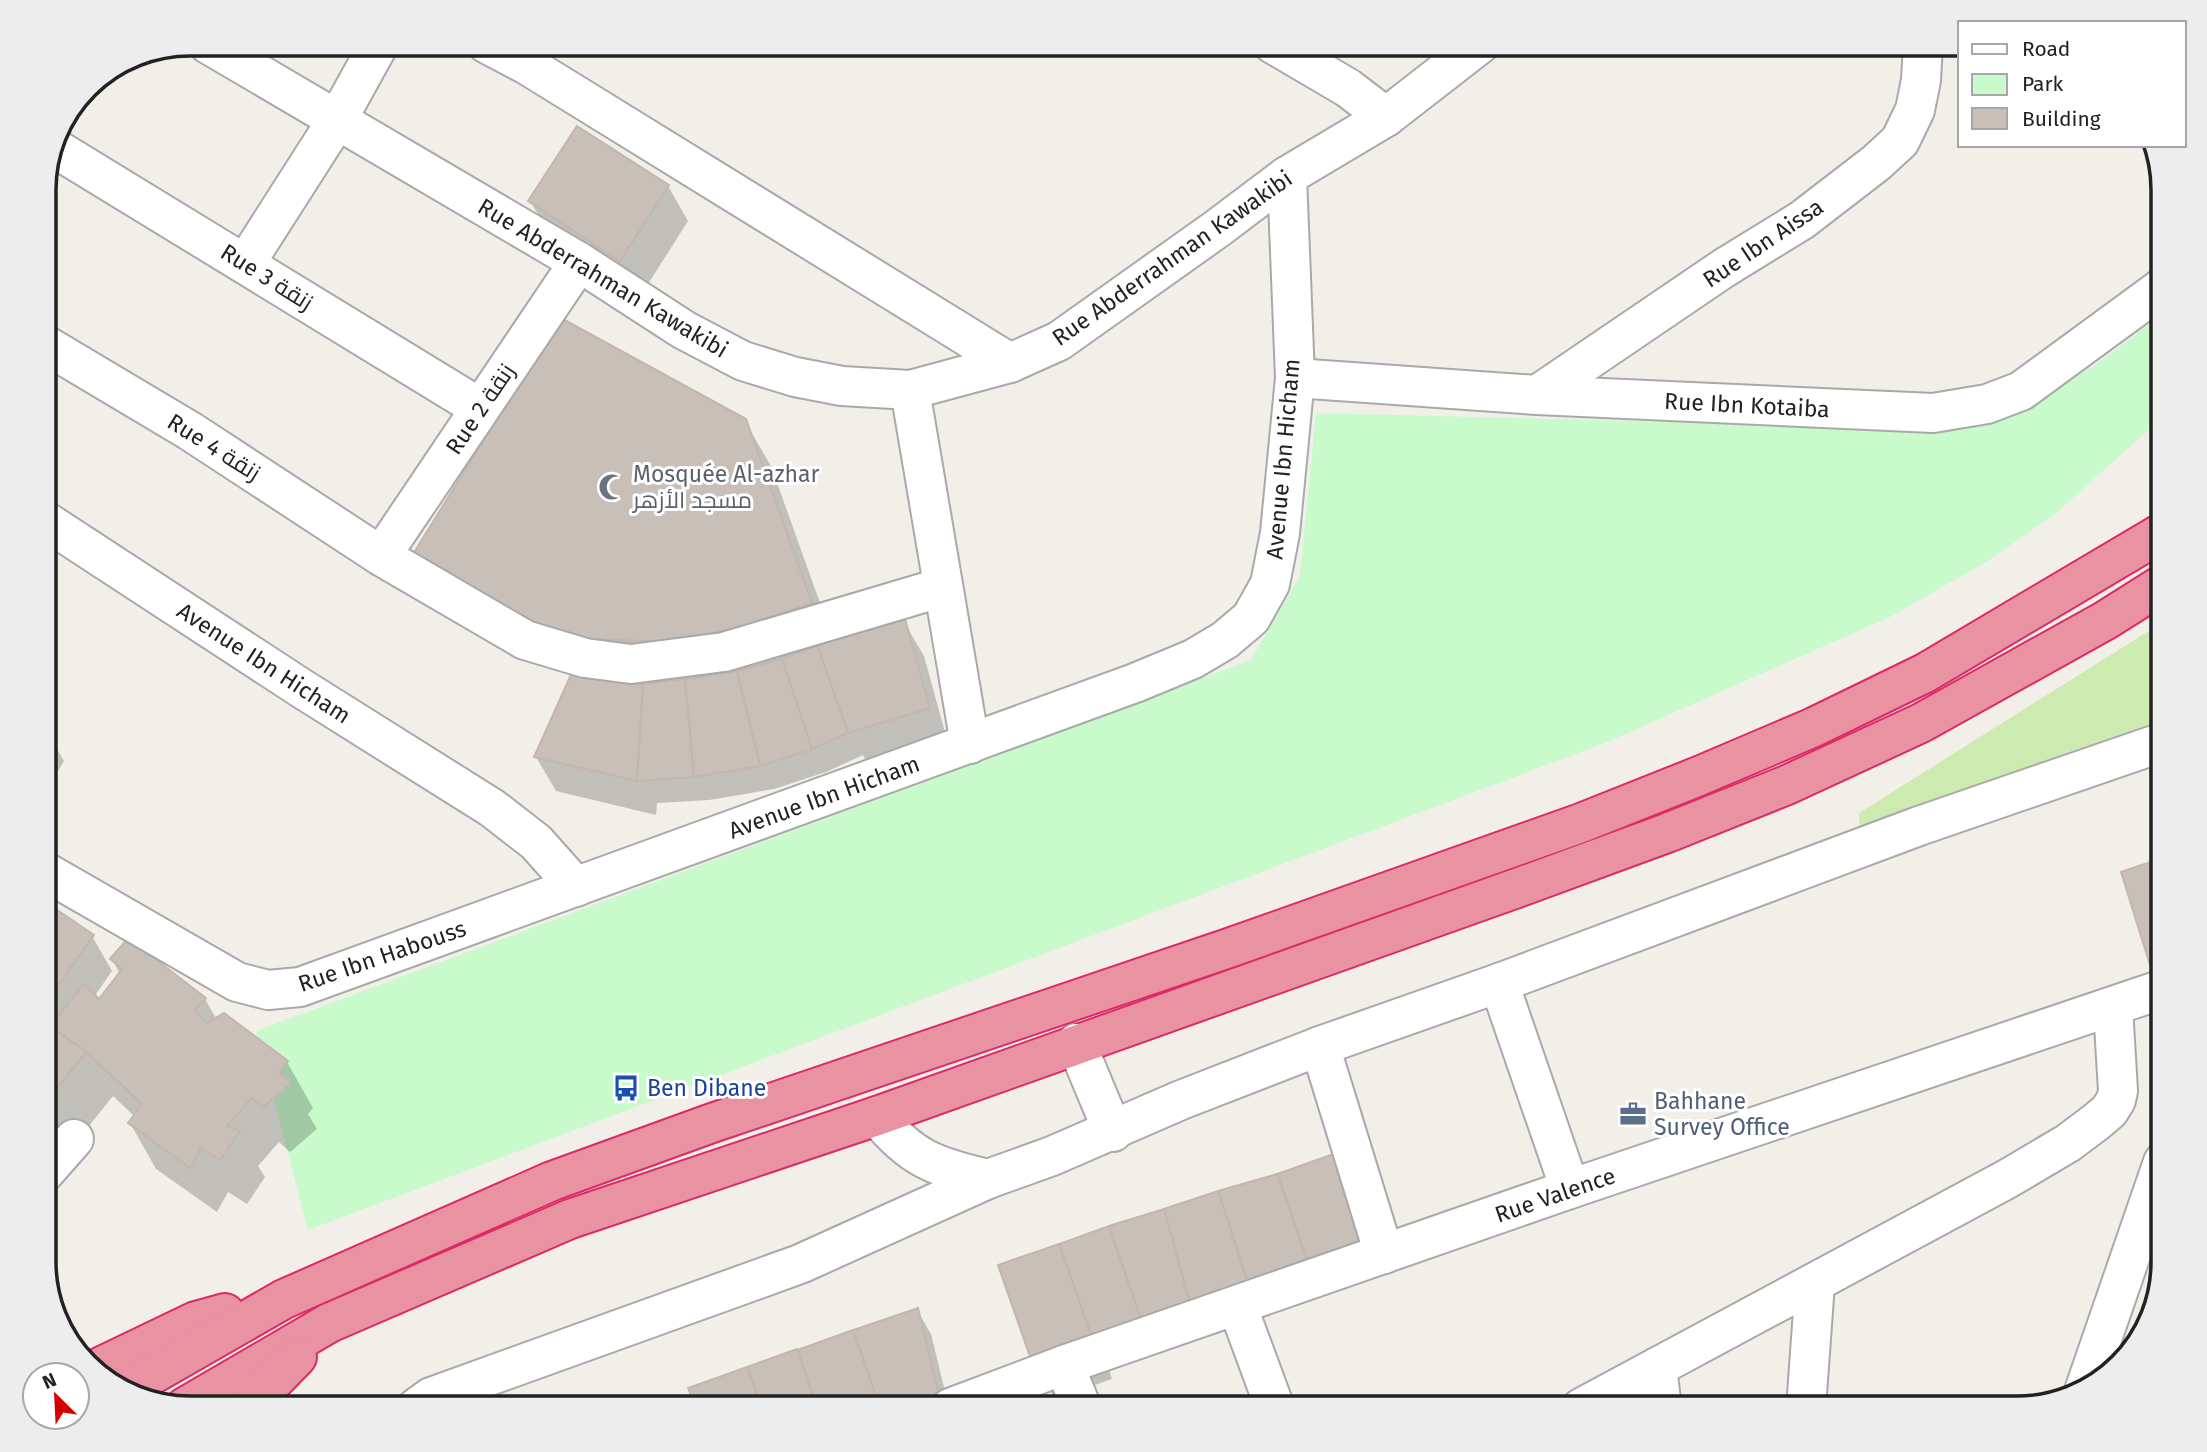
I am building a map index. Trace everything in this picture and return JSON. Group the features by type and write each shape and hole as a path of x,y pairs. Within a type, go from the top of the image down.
{"highway":[{"path":"136,1384 284,1298 552,1181 712,1123 1242,943 1581,823 1699,776 1814,727 1925,673 2151,539"},
{"path":"204,1396 329,1323 570,1219 877,1116 1530,883 1787,785 1921,723 2106,620 2151,592"},
{"path":"104,1365 196,1321 284,1298"},
{"path":"259,1396 329,1323"}],"street":[{"name":"Rue Abderrahman Kawakibi","path":"228,56 579,262 684,330 743,361 795,377 842,386 910,390 1010,363 1059,341 1208,236 1287,176 1386,117 1465,56"},
{"path":"245,264 337,120 372,56"},
{"path":"510,56 1010,363"},
{"path":"1293,56 1348,88 1386,117"},
{"name":"Rue Ibn Aissa","path":"1536,395 1724,268 1802,220 1900,141 1915,110 1922,56"},
{"name":"Rue 3 زنقة","path":"62,152 480,408"},
{"name":"Avenue Ibn Hicham","path":"56,528 301,688 492,808 537,842 576,887 1135,683 1193,659 1225,640 1251,618 1270,584 1280,533 1295,378 1287,176"},
{"name":"Rue 2 زنقة","path":"381,556 579,262"},
{"name":"Rue Ibn Kotaiba","path":"1295,378 1536,395 1933,412 1987,404 2021,391 2151,296"},
{"name":"Rue 4 زنقة","path":"56,351 190,430 381,556 525,640 585,658 632,664 724,652 943,587"},
{"path":"910,390 970,744"},
{"path":"443,1396 800,1264 988,1179 1113,1132 1181,1100 1320,1046 1499,983 1919,826 2151,745"},
{"name":"Rue Ibn Habouss","path":"56,877 237,982 268,990 300,987 576,887"},
{"path":"1499,983 1570,1189"},
{"name":"Rue Valence","path":"982,1396 1570,1189 2151,993"},
{"path":"1603,1396 2007,1179 2068,1143 2109,1111 2116,1100 2118,1090 2113,1007"},
{"path":"1076,1043 1113,1132"},
{"path":"1320,1046 1384,1254"},
{"path":"877,1116 895,1140 916,1156 960,1173 988,1179"},
{"path":"56,1159 74,1139"},
{"path":"2090,1374 2151,1197"},
{"path":"1807,1396 1815,1283"},
{"path":"1237,1305 1271,1396"},
{"path":"1064,1365 1077,1396"},
{"path":"1657,1367 1661,1396"}],"green space":[{"path":"2151,322 2151,428 2055,514 1989,560 1892,616 1605,743 308,1230 256,1031 1251,660 1300,576 1316,413 1963,429 2039,402 2112,353"},
{"path":"2151,630 2151,725 2074,750 1860,831 1859,813"}],"building":[{"path":"577,126 669,185 620,261 528,201"},
{"name":"Mosquée Al-azhar مسجد الأزهر","path":"559,317 746,419 812,603 744,626 673,642 563,638 498,609 412,556"},
{"path":"905,619 930,708 848,733 817,645"},
{"path":"817,645 848,733 812,749 782,659"},
{"path":"782,659 812,749 760,766 737,671"},
{"path":"574,668 643,684 637,781 534,757"},
{"path":"737,671 760,766 694,777 685,679"},
{"path":"685,679 694,777 637,781 643,684"},
{"path":"2151,862 2151,968 2121,872"},
{"path":"56,909 94,935 56,988"},
{"path":"128,938 206,998 194,1010 207,1023 224,1013 288,1061 279,1072 292,1083 263,1107 252,1098 227,1126 240,1131 220,1160 201,1148 190,1168 128,1123 142,1104 86,1052 56,1030 56,1019 84,984 99,999 122,969 110,959"},
{"path":"56,1030 86,1052 56,1089"},
{"path":"1339,1152 1372,1247 1310,1268 1277,1174"},
{"path":"1277,1174 1310,1268 1250,1289 1218,1191"},
{"path":"1218,1191 1250,1289 1192,1311 1164,1209"},
{"path":"1164,1209 1192,1311 1143,1326 1109,1226"},
{"path":"1109,1226 1143,1326 1094,1343 1059,1244"},
{"path":"1059,1244 1094,1343 1033,1365 998,1265"},
{"path":"918,1308 939,1396 876,1396 853,1330"},
{"path":"853,1330 876,1396 813,1396 797,1350"},
{"path":"797,1349 813,1396 758,1396 747,1367"},
{"path":"747,1367 758,1396 691,1396 688,1388"}],"place":[{"name":"Mosquée Al-azhar مسجد الأزهر","path":"612,487"},
{"name":"Ben Dibane","path":"626,1088"},
{"name":"Bahhane Survey Office","path":"1633,1114"}]}
